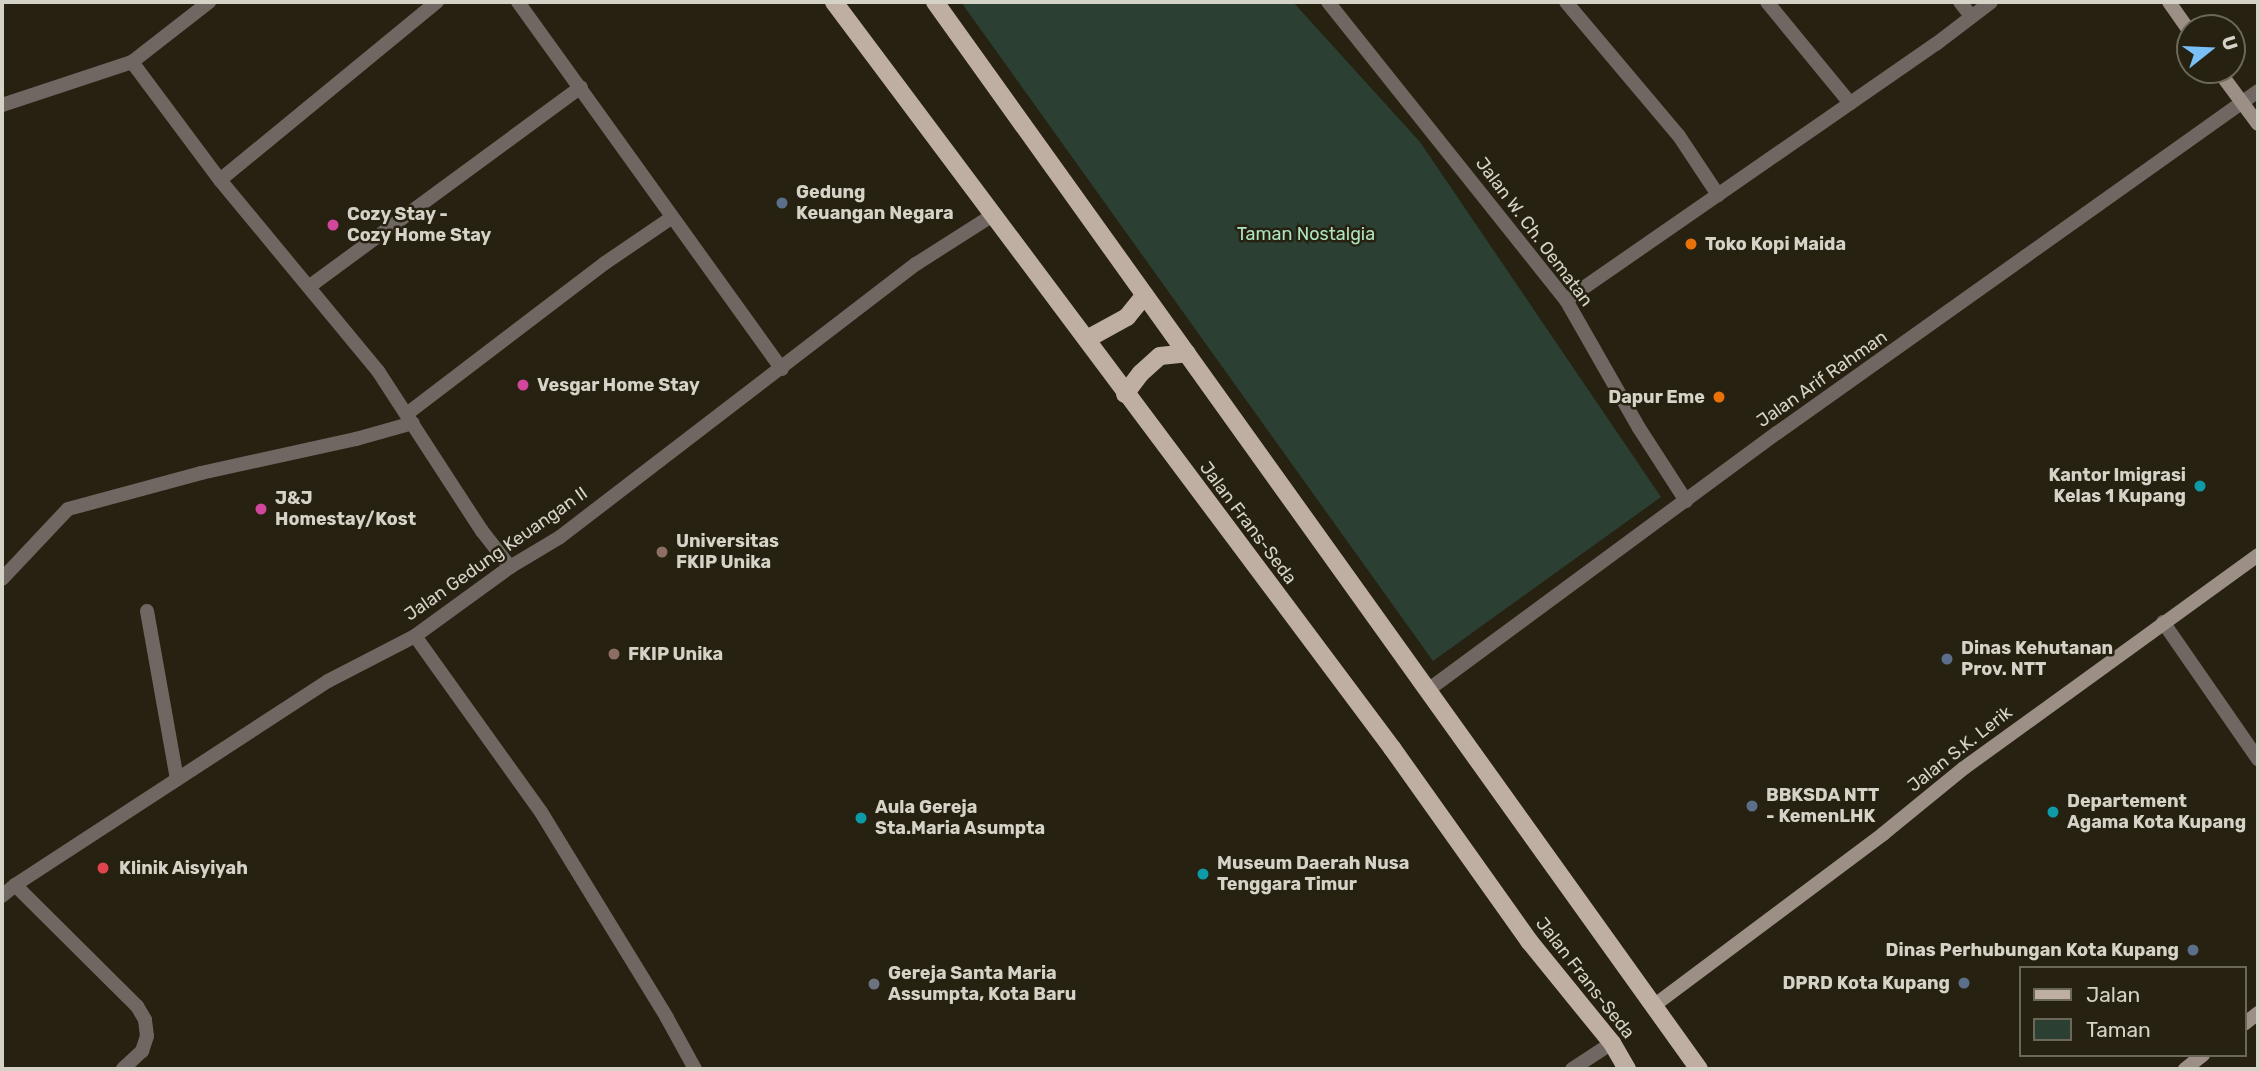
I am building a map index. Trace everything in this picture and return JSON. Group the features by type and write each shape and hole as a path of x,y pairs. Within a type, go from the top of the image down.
{"main road":[{"name":"Jalan Frans-Seda","path":"834,2 1392,748 1529,941 1612,1043 1627,1069"},
{"path":"935,2 1656,1004 1699,1069"},
{"path":"2228,84 2258,124"},
{"path":"1087,339 1127,317 1145,295"},
{"path":"1125,394 1140,373 1160,356 1187,353"},
{"name":"Jalan S.K. Lerik","path":"1656,1004 1884,834 1964,768 2258,555"},
{"path":"2185,1069 2200,1057"}],"street":[{"path":"2,106 132,62 209,2"},
{"path":"220,180 437,2"},
{"path":"518,2 782,369"},
{"name":"Jalan W. Ch. Oematan","path":"1328,2 1566,300 1639,428 1686,501"},
{"path":"1566,2 1679,136 1718,195"},
{"path":"1767,2 1850,103"},
{"path":"1960,2 1970,16"},
{"path":"1566,300 1936,44 1991,2"},
{"path":"132,62 220,180 378,370 482,531 510,567"},
{"path":"310,286 580,87"},
{"name":"Jalan Arif Rahman","path":"1428,690 1686,501 2258,91"},
{"name":"Jalan Gedung Keuangan II","path":"2,897 15,885 328,681 415,636 510,567 560,537 916,264 993,215"},
{"path":"2,579 68,509 201,473 356,439 411,418 605,263 671,218"},
{"path":"147,611 177,779"},
{"path":"2164,622 2258,759"},
{"path":"415,636 541,812 667,1018 695,1069"},
{"path":"15,885 137,1006 145,1020 148,1036 142,1051 123,1069"},
{"path":"1572,1069 1612,1043"}],"green space":[{"name":"Taman Nostalgia","path":"961,2 1293,2 1420,142 1661,497 1433,661"}],"place":[{"name":"Gedung Keuangan Negara","path":"782,203"},
{"name":"Cozy Stay - Cozy Home Stay","path":"333,225"},
{"name":"Toko Kopi Maida","path":"1691,244"},
{"name":"Vesgar Home Stay","path":"523,385"},
{"name":"Dapur Eme","path":"1719,397"},
{"name":"Kantor Imigrasi Kelas 1 Kupang","path":"2200,486"},
{"name":"J&J Homestay/Kost","path":"261,509"},
{"name":"Universitas FKIP Unika","path":"662,552"},
{"name":"FKIP Unika","path":"614,654"},
{"name":"Dinas Kehutanan Prov. NTT","path":"1947,659"},
{"name":"BBKSDA NTT - KemenLHK","path":"1752,806"},
{"name":"Departement Agama Kota Kupang","path":"2053,812"},
{"name":"Aula Gereja Sta.Maria Asumpta","path":"861,818"},
{"name":"Klinik Aisyiyah","path":"103,868"},
{"name":"Museum Daerah Nusa Tenggara Timur","path":"1203,874"},
{"name":"Dinas Perhubungan Kota Kupang","path":"2193,950"},
{"name":"DPRD Kota Kupang","path":"1964,983"},
{"name":"Gereja Santa Maria Assumpta, Kota Baru","path":"874,984"}]}
